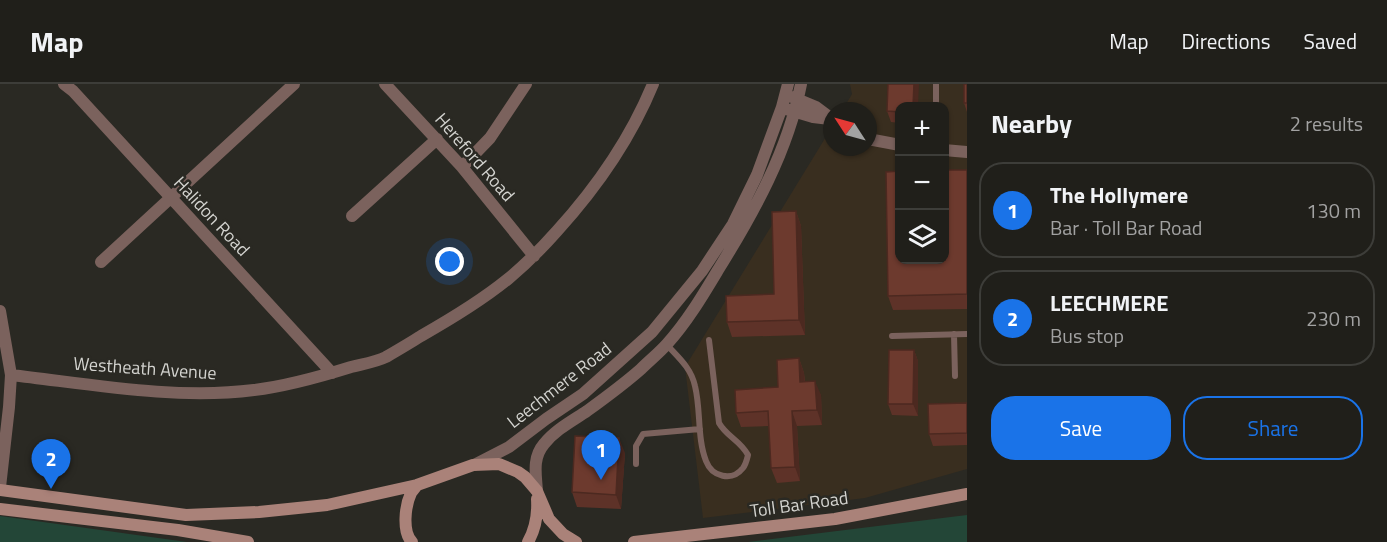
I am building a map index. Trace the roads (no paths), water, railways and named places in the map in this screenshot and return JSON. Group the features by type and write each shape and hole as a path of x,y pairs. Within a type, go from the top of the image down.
{"main road":[{"path":"473,465 499,464 525,477 537,491 549,519 563,534 576,542"},
{"name":"Leechmere Road","path":"0,488 186,515 260,512 327,506 417,485 473,465"},
{"path":"412,542 408,538 405,516 411,494 417,485"},
{"name":"Leechmere Road","path":"528,542 534,531 538,512 537,491"},
{"name":"Toll Bar Road","path":"634,542 835,519 967,494"},
{"path":"0,509 178,530 248,542"}],"street":[{"name":"Halidon Road","path":"64,84 73,91 332,373"},
{"path":"101,262 294,84"},
{"name":"Hereford Road","path":"385,84 462,167 534,256"},
{"path":"462,167 490,138 526,84"},
{"name":"Westheath Avenue","path":"10,375 130,389 210,393 287,385 384,358 479,301 534,256 583,203 607,170 629,134 653,84"},
{"name":"Leechmere Road","path":"473,465 509,447 583,394 651,332 702,271 733,224 801,84"},
{"name":"Leechmere Road","path":"537,491 535,462 542,446 554,432 617,388 667,345 705,291 764,191 784,143 791,106 787,89"},
{"path":"791,106 816,107 823,112"},
{"path":"352,216 437,140"},
{"path":"877,141 895,144"},
{"path":"949,150 967,152"},
{"path":"0,317 10,375 9,407 0,488"}],"lane":[{"path":"936,84 936,102"},
{"path":"954,334 955,376"},
{"path":"892,336 967,334"},
{"path":"667,345 687,366 695,387 707,464 714,473 725,476 738,473 745,466 748,454 743,446 723,431 718,423 709,340"},
{"path":"636,464 636,446 642,434 700,429"}],"place":[{"name":"The Hollymere","path":"601,480"},
{"name":"LEECHMERE","path":"51,489"}]}
